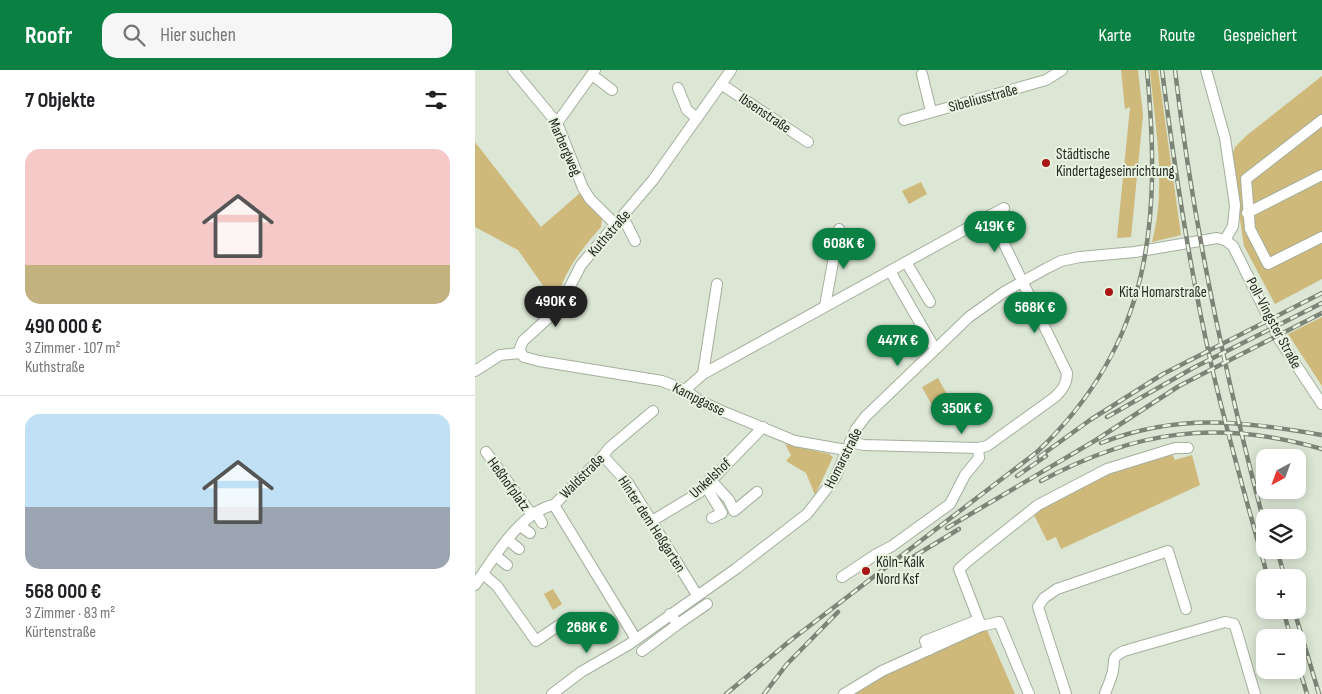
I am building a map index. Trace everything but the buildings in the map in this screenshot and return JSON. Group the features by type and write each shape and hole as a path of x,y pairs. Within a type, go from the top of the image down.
{"street":[{"name":"Marbergweg","path":"513,70 557,123 583,188 590,199 619,221 635,241"},
{"name":"Kuthstraße","path":"521,353 519,348 523,341 559,308 581,265 653,180 731,70"},
{"name":"Sibeliusstraße","path":"904,120 1046,80 1061,70"},
{"path":"1206,70 1225,138 1235,205 1233,226 1227,241"},
{"path":"557,123 594,72 612,90"},
{"name":"Sibeliusstraße","path":"922,74 931,112"},
{"name":"Ibsenstraße","path":"721,84 808,142"},
{"path":"678,88 687,110 697,118"},
{"path":"1322,120 1246,179 1247,213 1250,229 1268,264 1322,237"},
{"path":"1247,213 1322,175"},
{"path":"685,390 703,374 1004,208"},
{"path":"990,215 1023,281"},
{"path":"1227,241 1239,228 1250,229"},
{"path":"825,306 839,229"},
{"name":"Homarstraße","path":"554,693 581,672 636,639 737,568 807,514 835,478 848,446 867,416 969,317 1023,281 1061,261 1080,257 1135,252 1217,238 1227,241"},
{"name":"Poll-Vingster Straße","path":"1227,241 1237,253 1279,338 1322,404"},
{"path":"907,262 930,302"},
{"path":"890,271 935,349"},
{"name":"Kampgasse","path":"521,353 524,356 539,361 662,381 685,390 701,401 803,443 848,446 978,448 994,442 1055,397 1067,380 1067,373 1023,281"},
{"path":"703,374 717,284"},
{"path":"476,369 499,355 521,353"},
{"name":"Waldstraße","path":"475,585 520,526 544,506 554,504 609,448 653,411"},
{"name":"Unkelshof","path":"652,521 700,492 763,427"},
{"path":"842,578 875,555 892,546 950,504 965,475 979,458 978,448"},
{"path":"980,623 959,569 969,560 1038,505 1107,469 1175,448 1188,448"},
{"name":"Heßhofplatz","path":"486,452 542,523"},
{"name":"Hinter dem Heßgarten","path":"603,456 628,484 697,595"},
{"path":"708,482 729,500 734,511 757,492"},
{"path":"708,482 722,512 712,518"},
{"path":"554,504 636,639"},
{"path":"520,526 530,534"},
{"path":"508,540 519,549"},
{"path":"1066,694 1038,607 1044,598 1057,589 1168,551 1186,609"},
{"path":"496,556 507,565"},
{"path":"483,574 497,586 536,641 568,619"},
{"path":"642,650 707,604"},
{"path":"670,614 677,624"},
{"path":"843,694 882,671 929,650 980,623 999,622 1029,694"},
{"path":"1105,694 1113,670 1112,662 1115,656 1124,651 1225,622 1234,624 1255,694"}],"shaded area":[{"path":"1121,70 1138,70 1143,115 1131,237 1117,238 1130,107 1125,109"},
{"path":"1150,70 1158,70 1181,235 1152,242 1159,200 1159,156"},
{"path":"1322,76 1322,279 1275,304 1244,246 1231,160 1235,147 1246,136"},
{"path":"475,142 541,227 580,193 602,219 601,227 573,262 563,282 556,304 518,250 475,227"},
{"path":"921,182 927,194 909,204 902,191"},
{"path":"1322,317 1322,386 1288,334"},
{"path":"938,378 956,411 940,420 922,387"},
{"path":"785,444 829,454 833,457 815,495 806,473 786,461 791,455"},
{"path":"1172,454 1175,460 1192,455 1200,485 1061,549 1056,537 1047,541 1033,513 1108,473"},
{"path":"553,589 562,604 553,610 544,594"},
{"path":"986,628 1015,694 850,694 862,685"}],"railway":[{"path":"726,694 791,640 1037,452 1076,410 1105,367 1126,322 1141,276 1149,228 1152,178 1147,70"},
{"path":"1162,70 1172,146 1197,297 1226,424 1265,569"},
{"path":"1175,70 1191,185 1212,300 1261,509"},
{"path":"1039,457 1090,420 1163,374 1322,293"},
{"path":"1107,417 1193,368 1322,303"},
{"path":"947,528 1096,440 1179,386 1322,313"},
{"path":"1101,443 1129,433 1157,427 1211,422 1265,426 1322,435"},
{"path":"1041,481 1110,450 1178,435 1212,432 1248,434 1322,449"},
{"path":"1017,476 1046,456"},
{"path":"903,563 959,529"},
{"path":"1280,559 1282,569"},
{"path":"764,694 787,664 838,612"},
{"path":"1286,619 1288,629"},
{"path":"1297,619 1319,694"},
{"path":"1302,679 1307,694"}],"place":[{"name":"Städtische Kindertageseinrichtung","path":"1046,163"},
{"name":"Kita Homarstraße","path":"1109,292"},
{"name":"Köln-Kalk Nord Ksf","path":"866,571"}]}
